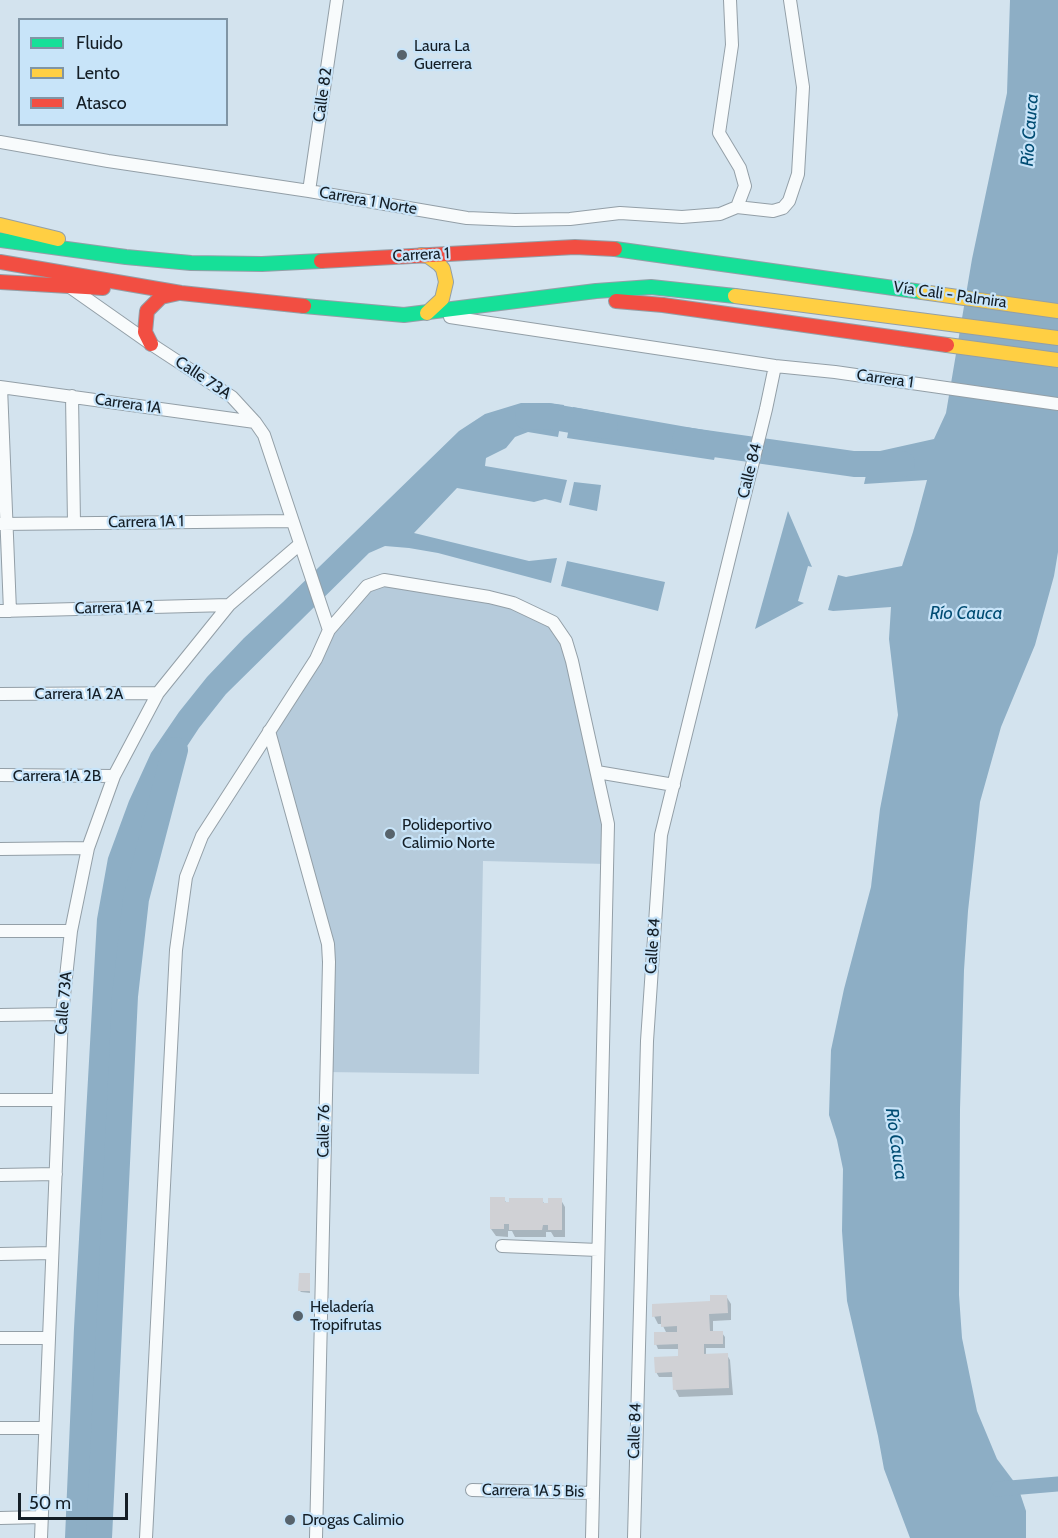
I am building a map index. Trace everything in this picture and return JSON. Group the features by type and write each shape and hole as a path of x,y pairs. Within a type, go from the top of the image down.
{"main road":[{"path":"0,225 126,257"},
{"name":"Carrera 1","path":"4,240 126,257 191,263 262,264 575,247 630,250 841,280"},
{"path":"421,255 428,256 439,264 443,269 446,282 442,299 427,313"},
{"name":"Carrera 1","path":"2,262 181,293 404,315 596,291 651,287 841,310"},
{"name":"Vía Cali - Palmira","path":"841,280 1058,311"},
{"path":"0,282 181,293"},
{"path":"151,344 144,325 147,312 161,297 181,293"},
{"path":"542,299 653,304 1058,360"},
{"name":"Vía Cali - Palmira","path":"841,310 1058,338"}],"street":[{"name":"Calle 82","path":"309,191 337,0"},
{"path":"730,0 732,45 719,133 740,168 745,186 737,207 773,211 783,208 789,201 798,174 803,87 790,0"},
{"name":"Carrera 1 Norte","path":"0,142 467,218 570,219 620,213 682,217 720,214 737,207"},
{"name":"Calle 73A","path":"69,286 232,397 255,422 264,435 329,630"},
{"name":"Carrera 1","path":"427,313 774,366 835,372 1058,404"},
{"name":"Calle 84","path":"634,1538 647,1041 661,835 766,409 774,366"},
{"path":"0,387 5,611"},
{"name":"Carrera 1A","path":"0,387 255,422"},
{"path":"72,396 74,523"},
{"name":"Carrera 1A 1","path":"3,524 292,521"},
{"name":"Calle 73A","path":"41,1538 62,1014 71,931 88,848 114,776 158,693 229,605 300,544"},
{"path":"146,1538 176,950 186,877 202,836 316,659 329,630 368,586 384,580 489,597 513,603 553,622 566,641 572,661 597,772 608,824 592,1538"},
{"name":"Carrera 1A 2","path":"5,611 229,605"},
{"name":"Carrera 1A 2A","path":"0,694 158,693"},
{"name":"Calle 76","path":"269,731 329,953 316,1538"},
{"path":"597,772 674,784"},
{"name":"Carrera 1A 2B","path":"0,776 114,776"},
{"path":"0,849 88,848"},
{"path":"0,931 71,931"},
{"path":"0,1015 62,1014"},
{"path":"0,1100 58,1100"},
{"path":"0,1175 56,1174"},
{"path":"502,1246 598,1250"},
{"path":"0,1254 52,1253"},
{"path":"0,1338 49,1338"},
{"path":"0,1428 45,1428"},
{"name":"Carrera 1A 5 Bis","path":"472,1490 593,1493"},
{"path":"0,1518 42,1517"}],"shaded area":[{"name":"Polideportivo Calimio Norte","path":"377,582 489,597 553,622 566,641 608,824 606,864 483,861 479,1074 325,1072 329,962 269,731 324,645"}],"water":[{"name":"Río Cauca","path":"1010,0 1058,0 1058,552 1054,576 1035,645 1001,727 980,802 964,970 960,1109 959,1295 962,1338 977,1411 997,1459 1018,1487 1026,1511 1026,1538 910,1538 884,1469 847,1301 842,1231 843,1169 829,1115 831,1050 844,989 871,887 880,809 898,715 889,639 891,607 828,610 838,575 846,577 902,566 913,532 927,480 864,484 871,453 934,439 946,413 972,259 1007,93"},
{"path":"521,403 564,405 558,437 528,432 515,437 506,448 486,458 485,466 567,480 561,503 545,499 534,502 457,488 414,533 529,561 557,558 551,583 438,553 409,548 385,546 369,553 226,694 199,728 174,766 153,811 133,865 122,922 90,1538 65,1538 74,1328 97,919 108,858 129,801 151,753 179,712 207,677 244,638 459,431 485,414"},
{"path":"573,407 721,433 714,460 567,438"},
{"path":"574,482 601,485 597,511 569,505"},
{"path":"788,511 812,567 808,566 798,601 804,603 755,629"},
{"path":"567,561 665,582 658,611 561,586"}],"building":[{"path":"490,1197 505,1197 505,1202 509,1202 509,1198 543,1198 543,1203 548,1203 548,1198 562,1198 562,1230 548,1230 548,1225 543,1225 542,1230 509,1230 509,1224 504,1224 504,1229 490,1229"},
{"path":"299,1273 310,1273 310,1291 298,1291"},
{"path":"710,1295 727,1295 728,1313 709,1314 710,1331 723,1331 723,1344 704,1344 704,1354 728,1353 729,1388 673,1390 672,1372 655,1373 654,1357 678,1356 678,1344 654,1345 654,1332 677,1332 677,1326 661,1327 661,1316 652,1317 652,1304 710,1301"}],"waterway":[{"path":"528,417 548,416 605,426"},
{"path":"685,440 854,464 902,464"},
{"path":"99,1538 125,996 136,899 175,750"},
{"path":"998,1489 1058,1484"}],"traffic: fast":[{"path":"0,240 126,257 191,263 262,264 321,261"},
{"path":"615,249 922,292"},
{"path":"304,306 404,315 596,291 651,287 735,296"}],"traffic: slow":[{"path":"0,225 58,239"},
{"path":"421,255 428,256 439,264 443,269 446,282 442,299 427,313"},
{"path":"922,292 1058,311"},
{"path":"735,296 1058,338"},
{"path":"947,345 1058,360"}],"traffic: jam":[{"path":"321,261 575,247 615,249"},
{"path":"0,262 181,293 304,306"},
{"path":"0,282 103,288"},
{"path":"151,344 145,332 147,311 161,297 179,293"},
{"path":"616,301 663,305 947,345"}],"place":[{"name":"Laura La Guerrera","path":"402,55"},
{"name":"Polideportivo Calimio Norte","path":"390,834"},
{"name":"Heladería Tropifrutas","path":"298,1316"},
{"name":"Drogas Calimio","path":"290,1520"}]}
